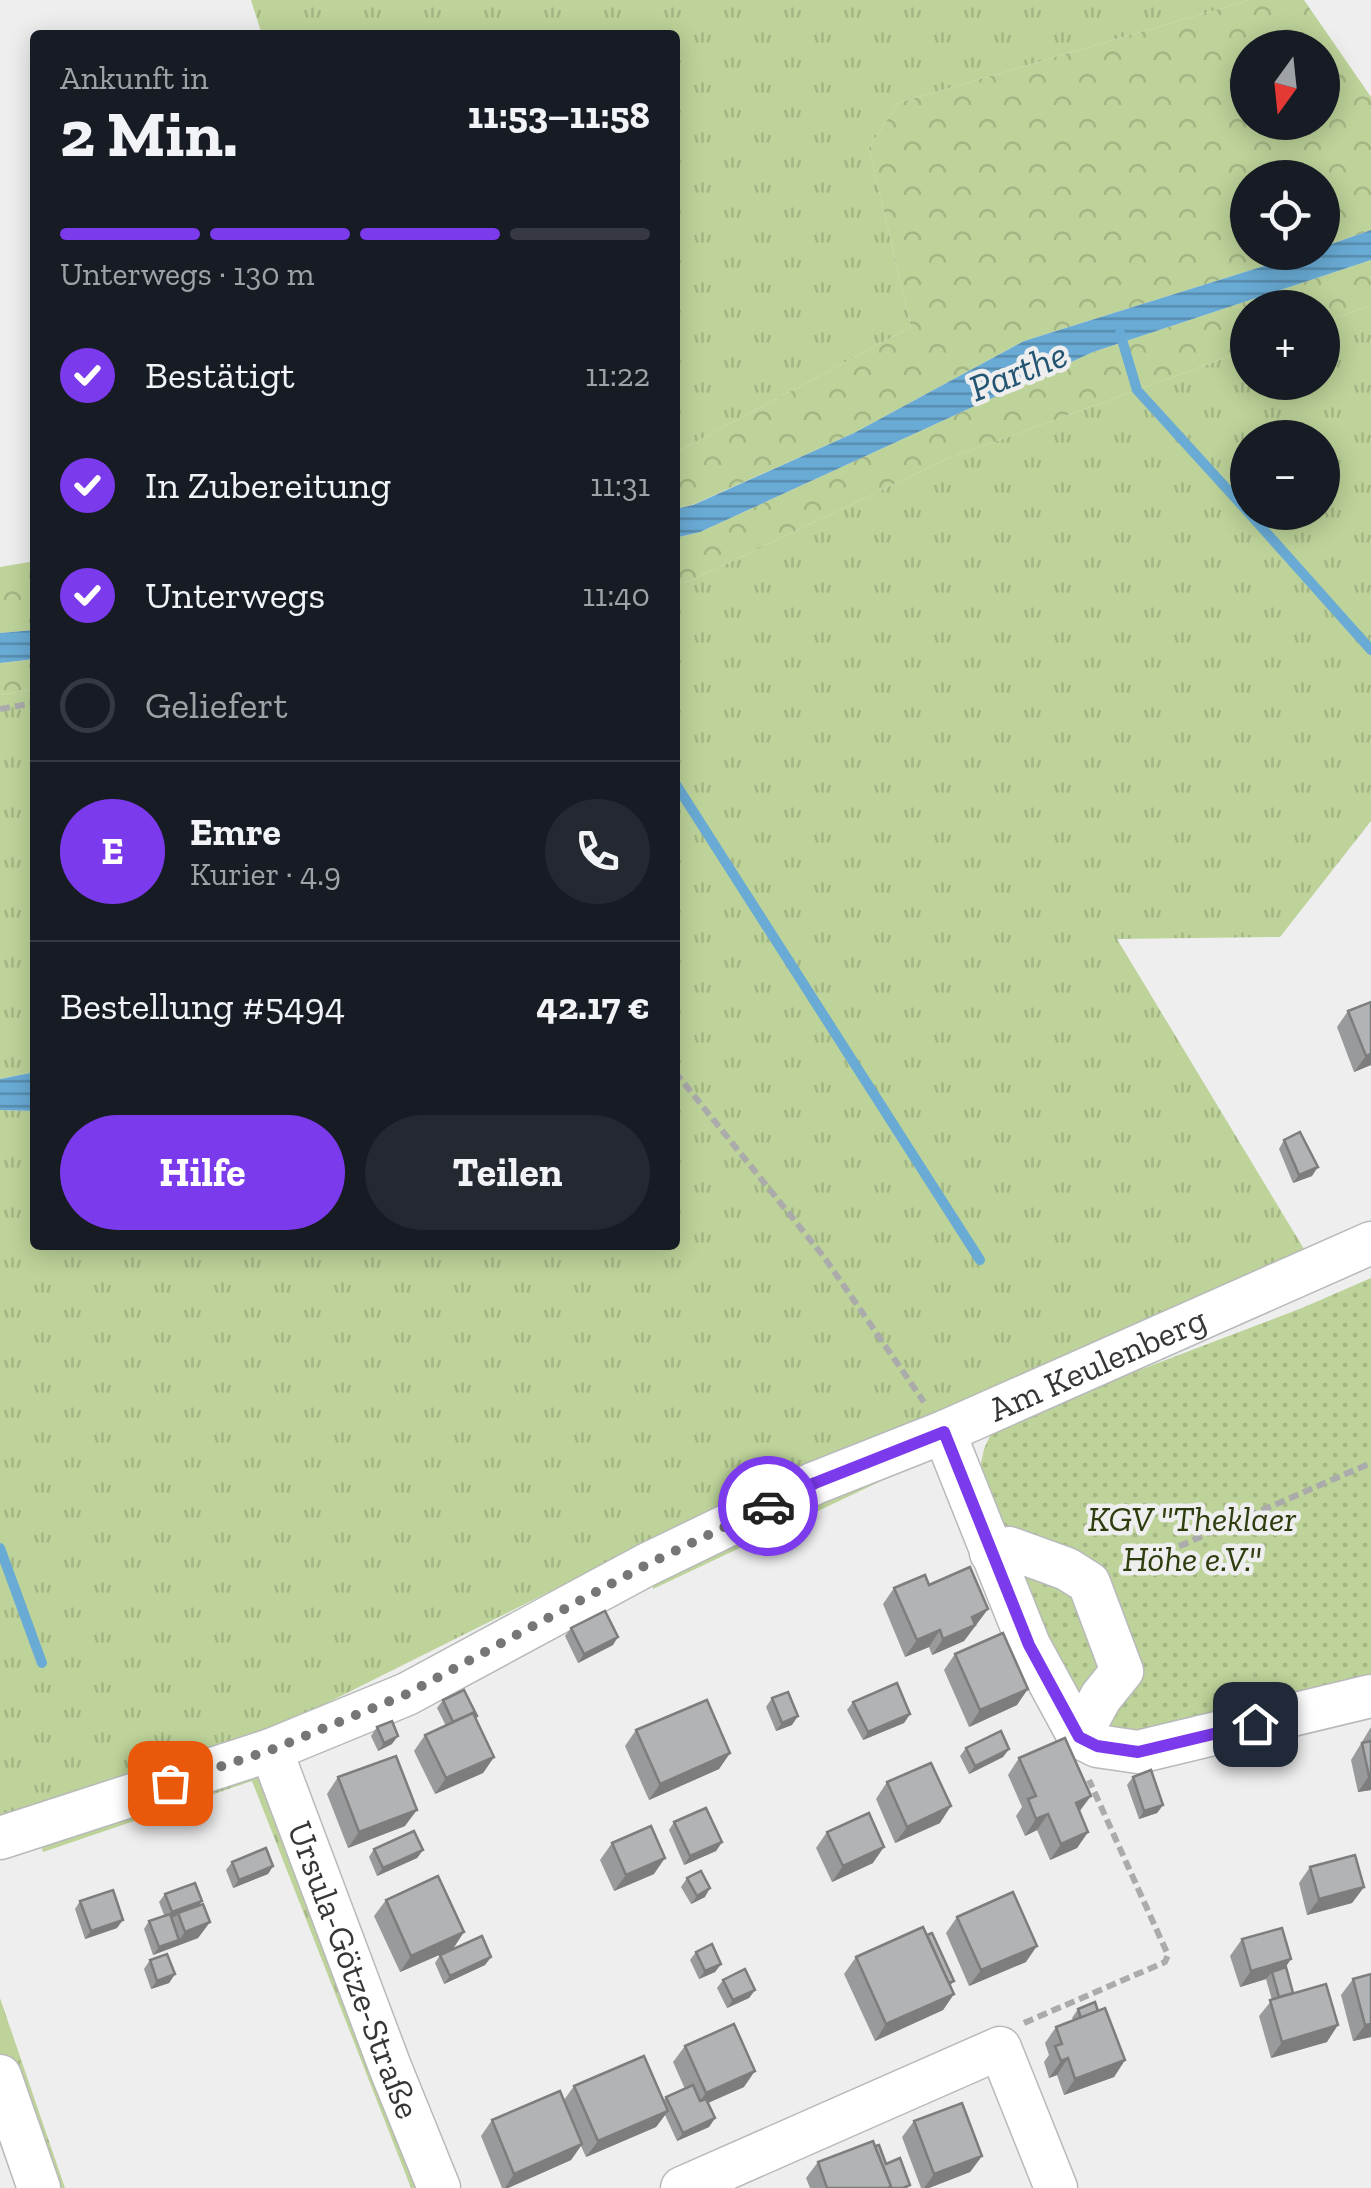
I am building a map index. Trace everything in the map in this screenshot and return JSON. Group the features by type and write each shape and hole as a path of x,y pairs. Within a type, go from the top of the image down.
{"street":[{"name":"Am Keulenberg","path":"0,1838 271,1750 407,1694 646,1565 798,1491 944,1432 1302,1277 1371,1243"},
{"path":"944,1432 1029,1645 1088,1741 1138,1752 1371,1696"},
{"path":"991,1553 1009,1548 1067,1570 1090,1584 1122,1671 1101,1698 1088,1741"},
{"name":"Ursula-Götze-Straße","path":"271,1750 439,2188"},
{"path":"682,2188 1000,2048 1056,2188"},
{"path":"0,2076 39,2188"}],"path":[{"path":"0,709 30,704"},
{"path":"680,1078 824,1257 944,1432"},
{"path":"1090,1584 1371,1463"},
{"path":"1000,2048 1007,2033 1021,2024 1164,1962 1168,1954 1089,1781 1088,1741"}],"green space":[{"path":"251,0 1250,0 898,103 869,148 911,327 680,450 680,30 260,30"},
{"path":"1250,0 1304,0 1325,30 1230,30 1230,140 1340,140 1340,52 1371,97 1371,230 1340,241 1340,160 1230,160 1230,270 1252,270 1024,341 854,433 680,508 680,450 911,327 869,148 898,103"},
{"path":"1371,260 1371,305 1340,317 1340,290 1280,290"},
{"path":"1371,305 1371,821 1280,937 1117,939 1307,1254 661,1536 271,1731 0,1821 0,1110 30,1111 30,1250 680,1250 680,582 947,459 1230,356 1230,400 1340,400 1340,317"},
{"path":"1230,307 1230,356 947,459 680,582 680,537 700,532 1093,352"},
{"path":"30,562 30,630 0,633 0,567"},
{"path":"30,660 30,690 0,695 0,663"},
{"path":"30,690 30,1073 0,1079 0,695"},
{"name":"KGV \"Theklaer Höhe e.V.\"","path":"1371,1278 1371,1680 1128,1736 1076,1713 977,1482 984,1449 995,1425"},
{"path":"932,1457 653,1589 651,1576 818,1495"},
{"path":"243,1772 265,1776 426,2188 411,2188 252,1781 43,1852 38,1836"},
{"path":"0,1998 65,2188 47,2188 0,2053"}],"water":[{"name":"Parthe","path":"1371,230 1371,260 1280,290 1230,290 1230,307 1093,352 700,532 680,537 680,508 854,433 1024,341 1252,270 1340,270 1340,241"},
{"path":"30,630 30,660 0,663 0,633"},
{"path":"30,1073 30,1111 0,1110 0,1079"}],"building":[{"path":"1371,1002 1371,1054 1366,1056 1348,1011"},
{"path":"1300,1132 1318,1167 1299,1175 1284,1140"},
{"path":"970,1567 988,1609 972,1617 975,1625 943,1639 940,1630 917,1640 894,1588 925,1575 929,1585"},
{"path":"605,1611 618,1637 584,1654 571,1628"},
{"path":"1003,1633 1028,1689 980,1710 955,1654"},
{"path":"897,1683 910,1714 868,1732 853,1702"},
{"path":"464,1690 477,1716 473,1713 453,1722 443,1700"},
{"path":"788,1692 798,1716 782,1723 772,1698"},
{"path":"707,1700 730,1753 660,1784 636,1730"},
{"path":"473,1713 494,1757 446,1778 425,1735"},
{"path":"392,1721 398,1736 384,1743 377,1727"},
{"path":"1001,1731 1009,1749 975,1766 966,1748"},
{"path":"1065,1738 1091,1796 1076,1803 1088,1832 1061,1844 1048,1814 1036,1819 1028,1799 1036,1796 1019,1758"},
{"path":"1371,1741 1371,1776 1369,1776 1362,1743"},
{"path":"396,1756 417,1810 359,1832 338,1777"},
{"path":"931,1763 951,1806 907,1827 887,1782"},
{"path":"1151,1770 1163,1805 1144,1811 1133,1777"},
{"path":"706,1808 722,1842 690,1856 674,1822"},
{"path":"869,1813 884,1847 843,1866 827,1832"},
{"path":"651,1826 665,1858 626,1875 612,1843"},
{"path":"414,1831 423,1850 383,1868 374,1849"},
{"path":"266,1848 273,1866 239,1880 232,1862"},
{"path":"1355,1855 1364,1887 1319,1899 1310,1867"},
{"path":"701,1871 710,1888 697,1896 687,1878"},
{"path":"438,1876 464,1932 411,1956 386,1900"},
{"path":"195,1883 202,1901 172,1912 165,1894"},
{"path":"113,1890 123,1920 91,1931 80,1901"},
{"path":"1013,1892 1037,1946 981,1970 957,1917"},
{"path":"203,1904 210,1922 185,1932 178,1913"},
{"path":"170,1914 179,1940 159,1947 149,1921"},
{"path":"923,1927 954,1994 886,2024 856,1957"},
{"path":"1282,1928 1291,1959 1251,1971 1242,1939"},
{"path":"932,1933 954,1981 949,1983 927,1935"},
{"path":"482,1936 491,1957 450,1976 440,1955"},
{"path":"712,1944 721,1964 705,1971 696,1952"},
{"path":"167,1954 175,1974 157,1981 150,1960"},
{"path":"1286,1967 1293,1993 1279,1997 1272,1972"},
{"path":"745,1969 755,1990 733,2000 723,1980"},
{"path":"1371,1974 1371,2024 1365,2025 1353,1979"},
{"path":"1326,1984 1338,2025 1282,2042 1270,2000"},
{"path":"1095,2002 1098,2011 1081,2018 1078,2009"},
{"path":"1105,2008 1125,2060 1075,2079 1068,2058 1061,2061 1055,2046 1062,2044 1056,2027"},
{"path":"734,2024 755,2071 706,2093 685,2046"},
{"path":"644,2056 668,2111 598,2141 574,2086"},
{"path":"693,2085 700,2101 706,2099 715,2118 683,2133 666,2097"},
{"path":"560,2091 582,2144 514,2174 492,2120"},
{"path":"962,2103 982,2156 934,2174 914,2121"},
{"path":"873,2141 891,2186 827,2188 818,2162"},
{"path":"879,2145 886,2164 900,2158 910,2185 890,2188 875,2146"}],"waterway":[{"path":"1120,333 1137,390 1230,492"},
{"path":"1264,530 1371,650"},
{"path":"680,791 980,1260"},
{"path":"0,1548 42,1663"}],"way so far":[{"path":"170,1783 271,1750 407,1694 646,1565 768,1506"}],"route":[{"path":"768,1506 944,1432 1029,1645 1079,1737 1097,1746 1138,1752 1255,1724"}]}
